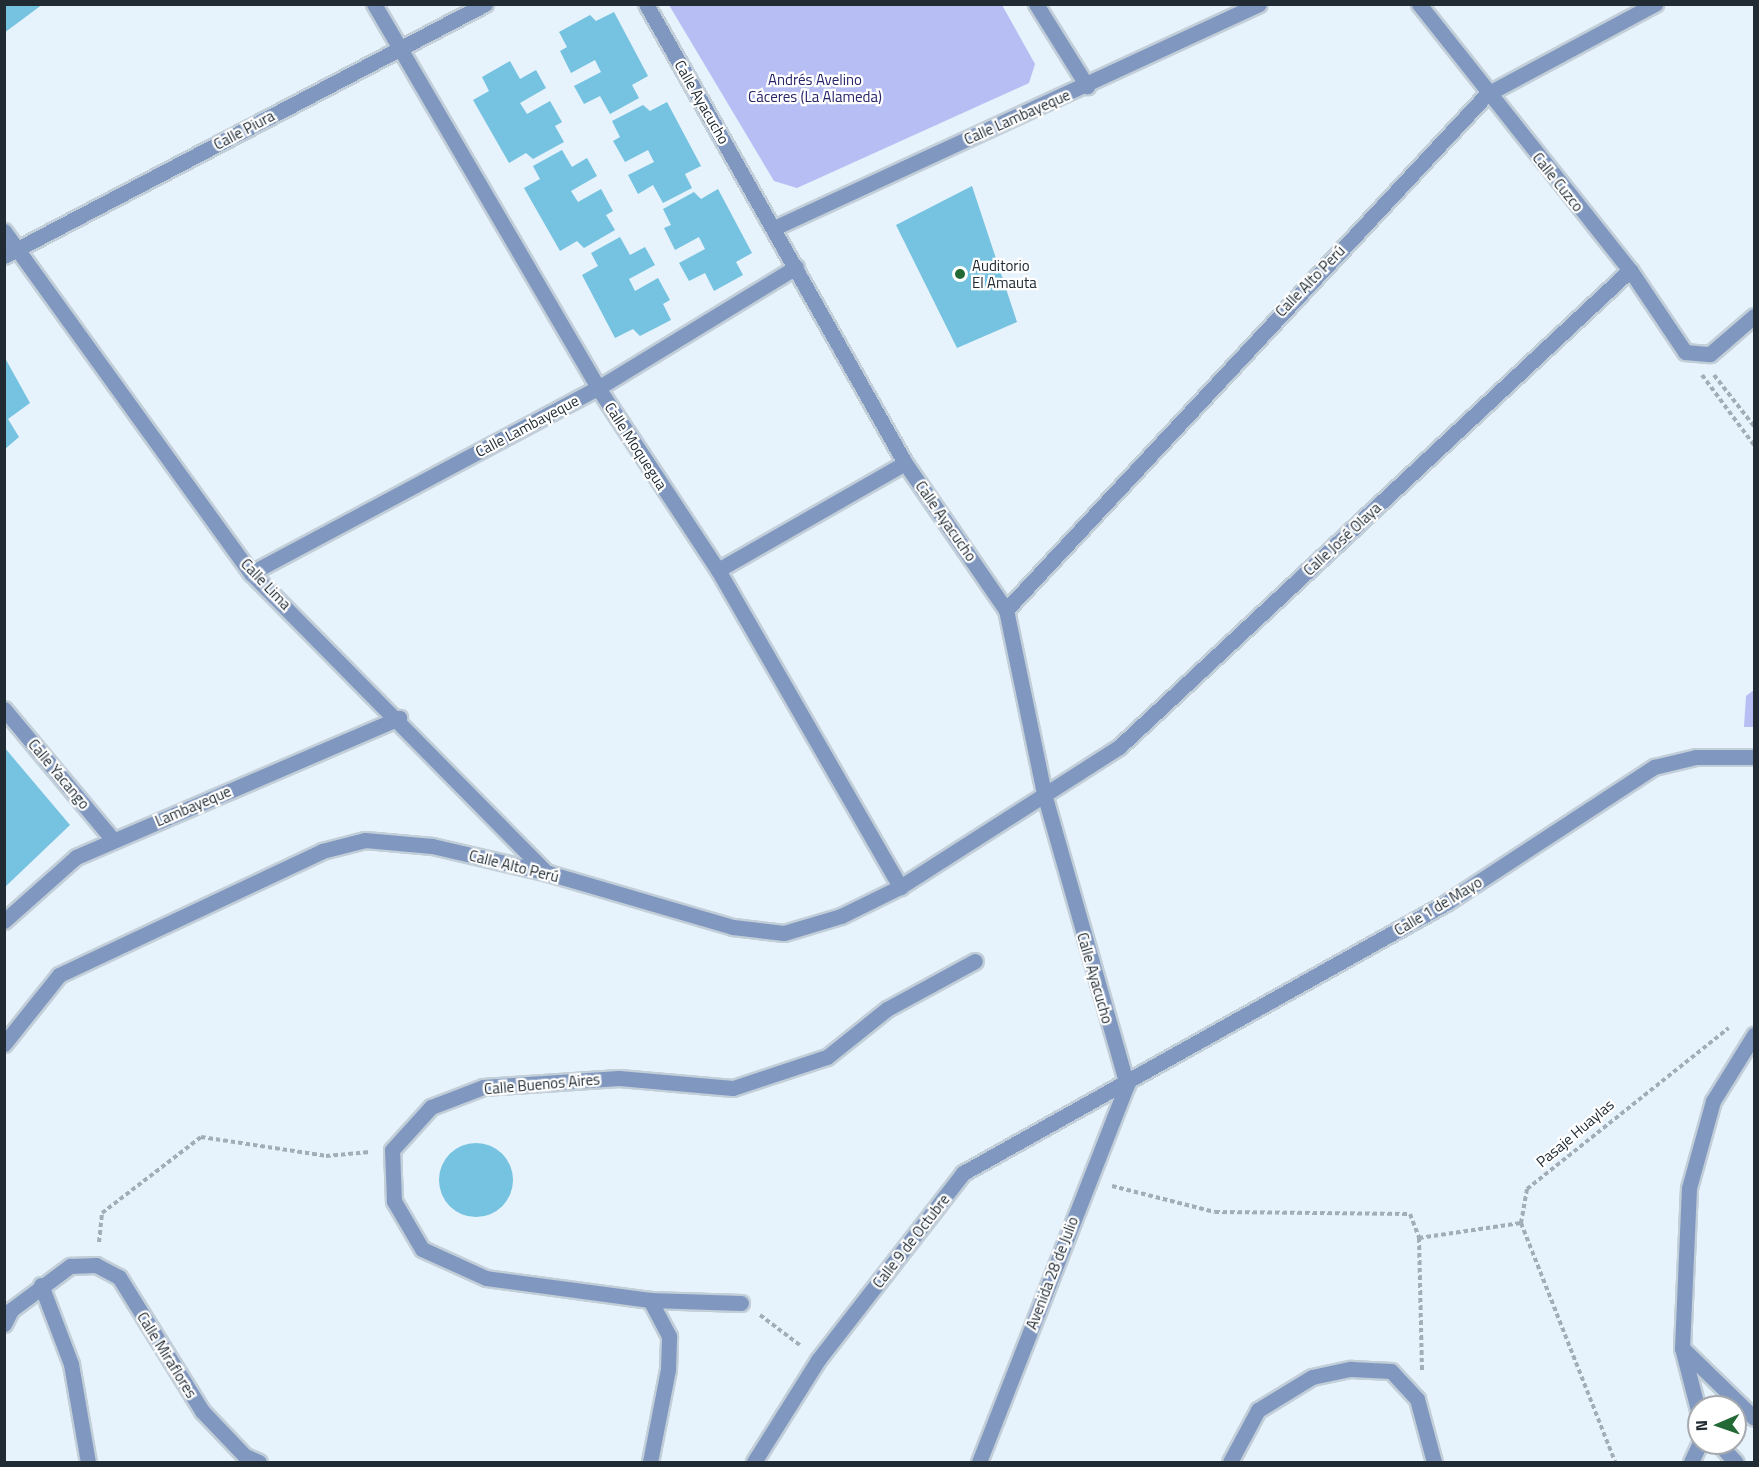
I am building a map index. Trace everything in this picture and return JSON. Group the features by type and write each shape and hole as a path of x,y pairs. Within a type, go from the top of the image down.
{"street":[{"name":"Calle Moquegua","path":"374,4 403,46 598,388 718,570 900,887"},
{"name":"Calle Piura","path":"11,253 485,4"},
{"name":"Calle Ayacucho","path":"646,4 905,463 1006,610 1045,798 1127,1085"},
{"path":"1036,4 1087,86"},
{"name":"Calle Lambayeque","path":"774,228 1087,86 1259,4"},
{"name":"Calle Cuzco","path":"1419,4 1487,94 1630,270 1685,352 1697,357"},
{"name":"Calle Alto Perú","path":"1006,610 1487,94 1655,4"},
{"name":"Calle Lima","path":"4,231 11,253 251,573 399,718 548,873"},
{"name":"Calle Lambayeque","path":"251,573 598,388 796,267"},
{"name":"Calle José Olaya","path":"1045,798 1119,747 1630,270"},
{"path":"1697,357 1710,354 1755,316"},
{"path":"718,570 905,463"},
{"name":"Calle Yacango","path":"4,709 113,840"},
{"name":"Lambayeque","path":"4,921 76,857 399,718"},
{"name":"Calle 1 de Mayo","path":"1127,1085 1446,903 1654,767 1696,756 1755,757"},
{"name":"Calle Alto Perú","path":"4,1044 59,975 322,851 365,840 432,846 548,873 733,927 784,933 840,916 900,887 1045,798"},
{"name":"Calle Buenos Aires","path":"392,1150 431,1107 483,1088 620,1078 733,1088 827,1056 887,1009 975,961"},
{"path":"1694,1395 1682,1348 1689,1188 1713,1101 1753,1036"},
{"name":"Avenida 28 de Julio","path":"979,1462 1127,1085"},
{"name":"Calle 9 de Octubre","path":"754,1462 818,1360 963,1173 1127,1085"},
{"path":"392,1150 394,1201 422,1249 486,1278 650,1300 741,1303"},
{"path":"4,1324 11,1310 41,1285 70,1266 96,1265"},
{"name":"Calle Miraflores","path":"96,1265 119,1277 202,1411 245,1456 259,1462"},
{"path":"41,1285 71,1364 88,1462"},
{"path":"650,1300 669,1336 668,1369 650,1462"},
{"path":"1682,1348 1755,1419"},
{"path":"1230,1462 1258,1410 1312,1377 1351,1369 1391,1371 1417,1399 1434,1462"}],"path":[{"path":"1697,357 1755,426"},
{"path":"1697,357 1704,385 1755,445"},
{"name":"Pasaje Huaylas","path":"1521,1223 1527,1189 1687,1056 1730,1028 1753,1036"},
{"path":"96,1265 102,1213 201,1137 326,1156 392,1150"},
{"path":"1088,1180 1215,1212 1410,1214 1419,1238 1424,1360 1417,1399"},
{"path":"1419,1238 1521,1223 1615,1462"},
{"path":"741,1303 818,1360"}],"green space":[{"name":"Andrés Avelino Cáceres (La Alameda)","path":"669,5 1002,5 1035,64 1029,83 797,188 774,181"},
{"path":"1754,690 1754,727 1744,727 1746,696"}],"building":[{"path":"4,4 43,4 4,33"},
{"path":"614,12 648,76 632,85 639,98 610,114 600,96 584,104 574,86 601,72 595,60 571,73 560,51 567,47 559,32 590,15 596,21"},
{"path":"510,61 520,79 536,70 546,88 520,103 527,114 550,101 562,122 555,126 564,142 533,159 526,153 509,163 473,100 489,91 482,77"},
{"path":"667,102 701,166 685,174 692,188 663,203 653,185 638,194 628,175 654,162 648,150 625,162 613,141 620,137 612,121 643,105 650,111"},
{"path":"562,150 572,167 587,158 597,176 571,191 578,202 601,189 613,211 606,215 615,230 584,248 577,241 560,251 524,188 540,179 533,166"},
{"name":"Auditorio El Amauta","path":"972,186 1017,322 957,348 896,225"},
{"path":"718,189 752,253 736,262 743,275 714,291 705,273 689,281 679,263 705,249 699,237 675,250 664,228 671,225 663,209 694,192 701,199"},
{"path":"620,237 630,255 645,247 655,265 629,279 635,291 658,278 670,300 663,304 671,320 640,336 633,329 615,338 582,275 598,266 591,253"},
{"path":"5,358 30,403 8,419 19,437 5,449"},
{"path":"4,747 70,825 4,888"},
{"path":"476,1143 490,1146 502,1154 510,1166 513,1180 510,1194 502,1206 490,1214 476,1217 462,1214 450,1206 442,1194 439,1180 442,1166 450,1154 462,1146"}],"place":[{"name":"Auditorio El Amauta","path":"960,274"}]}
